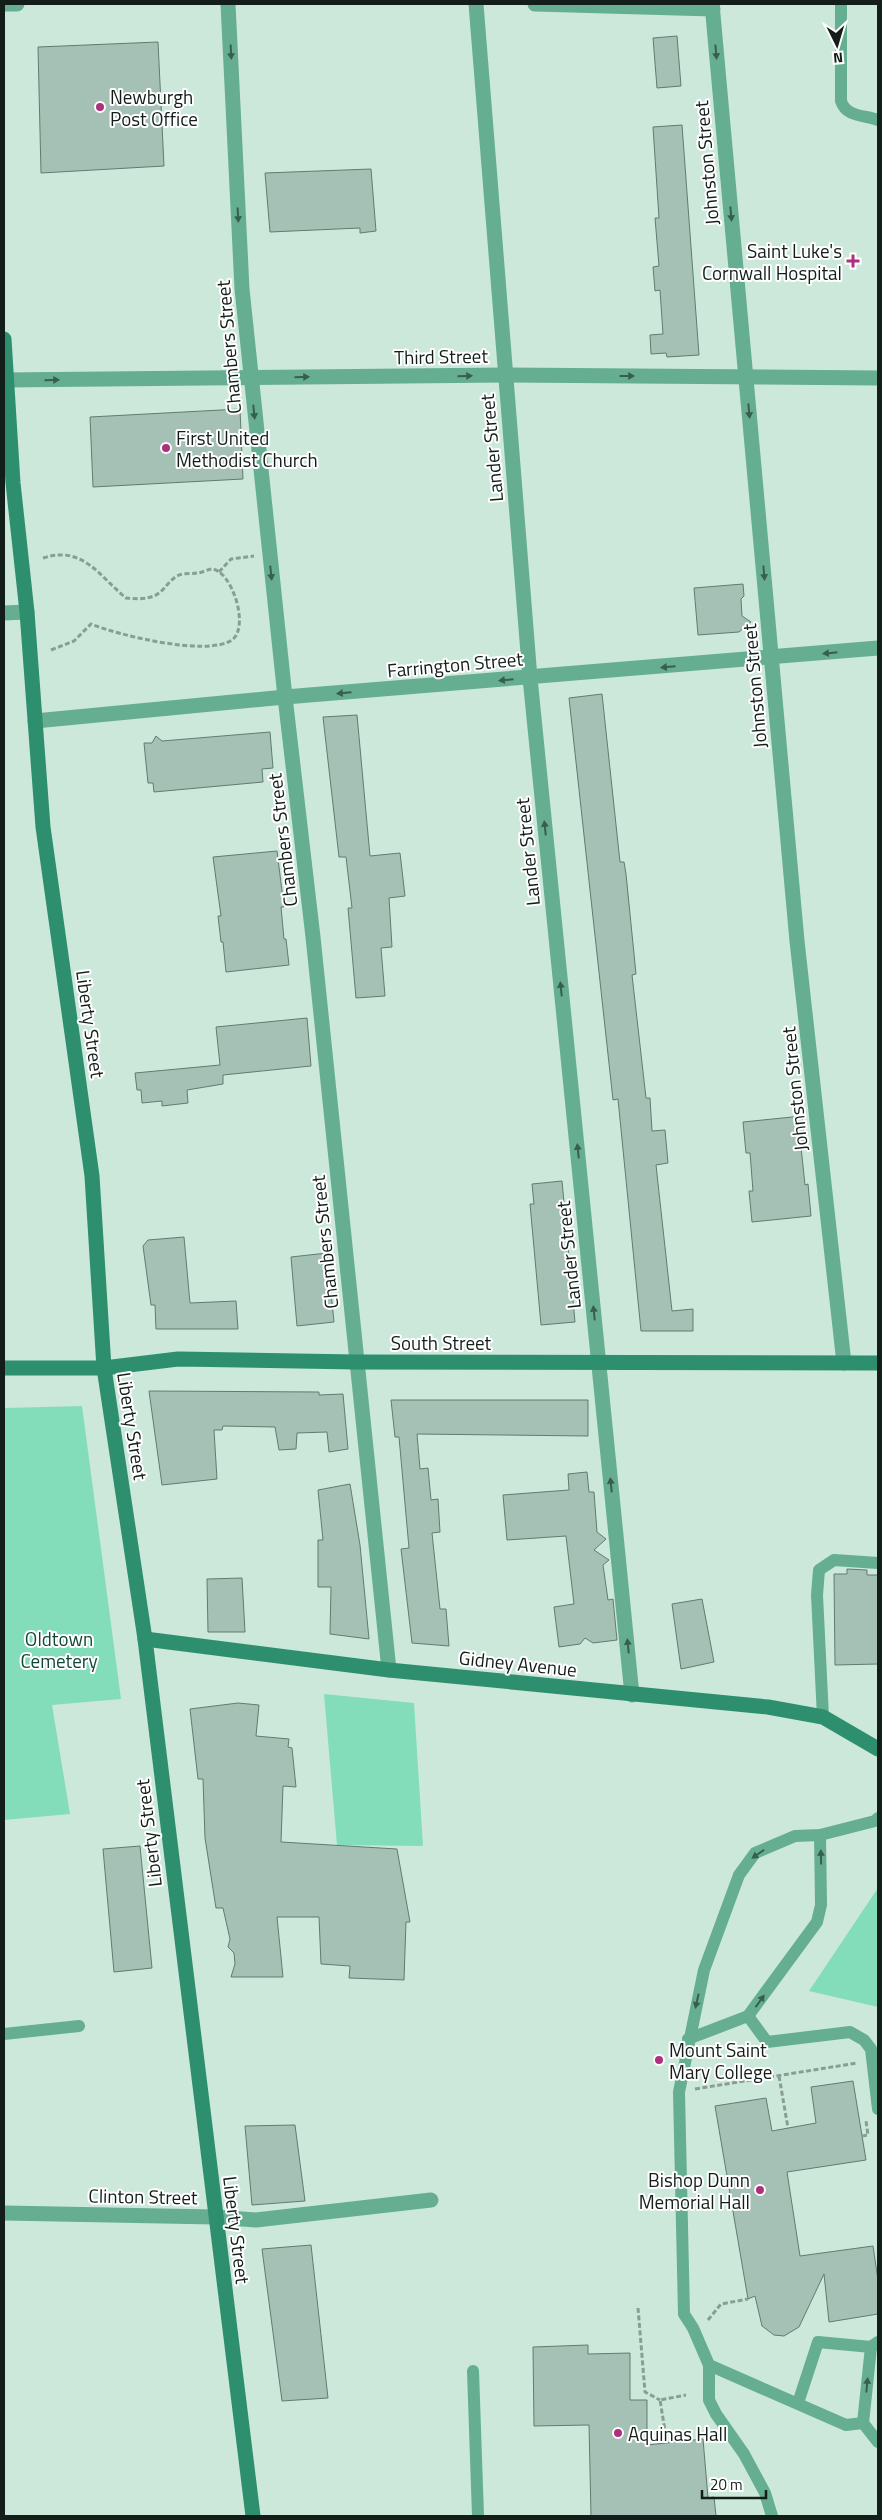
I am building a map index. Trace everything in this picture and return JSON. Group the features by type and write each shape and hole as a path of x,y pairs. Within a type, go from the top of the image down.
{"street":[{"path":"4,4 17,4"},
{"name":"Chambers Street","path":"228,4 242,289 269,554 314,937 356,1362 390,1670"},
{"name":"Lander Street","path":"476,4 530,678 632,1695"},
{"path":"535,4 712,7"},
{"name":"Johnston Street","path":"712,7 798,941 844,1363"},
{"name":"Liberty Street","path":"4,339 5,380 13,483 27,612 43,826 92,1176 104,1368 145,1639 253,2516"},
{"name":"Third Street","path":"5,380 505,375 878,378"},
{"path":"4,612 27,612"},
{"name":"Farrington Street","path":"35,721 285,697 878,648"},
{"name":"South Street","path":"4,1368 104,1368 178,1359 356,1362 599,1361 878,1364"},
{"name":"Gidney Avenue","path":"145,1639 390,1670 768,1707 823,1717 878,1750"},
{"name":"Clinton Street","path":"4,2213 215,2217 256,2220 431,2200"}],"lane":[{"path":"841,4 841,101 848,112 878,120"},
{"path":"823,1717 817,1595 819,1570 834,1560 878,1563"},
{"path":"772,2516 765,2493 744,2454 716,2414 709,2400 709,2365 693,2328 684,2314 684,2091 688,2039 704,1970 739,1875 755,1853 795,1836 820,1835 874,1821 878,1818"},
{"path":"688,2039 748,2016 817,1922 822,1905 820,1835"},
{"path":"748,2016 766,2042 850,2032 864,2040 871,2049 878,2109"},
{"path":"4,2034 79,2026"},
{"path":"798,2403 818,2342 874,2344 863,2423 878,2442"},
{"path":"709,2365 846,2425 863,2423"},
{"path":"473,2371 478,2516"}],"path":[{"path":"218,572 231,559 269,554"},
{"path":"43,558 54,555 72,556 86,562 126,598 144,598 158,594 179,575 199,573 211,569 218,572 233,590 241,620 239,631 233,639 224,643 182,646 114,633 91,624 74,641 51,650"},
{"path":"684,2091 857,2063 859,2072"},
{"path":"779,2076 788,2128"},
{"path":"862,2136 868,2135 865,2117"},
{"path":"708,2320 721,2304 748,2299"},
{"path":"638,2308 645,2392 660,2400 686,2395"},
{"path":"660,2400 667,2443"}],"green space":[{"name":"Oldtown Cemetery","path":"82,1406 121,1699 52,1705 70,1814 4,1820 4,1408"},
{"path":"324,1694 414,1703 423,1846 337,1845"},
{"path":"878,1888 878,2007 809,1991"}],"building":[{"path":"677,36 681,86 657,88 653,38"},
{"name":"Newburgh Post Office","path":"158,42 164,166 41,173 38,47"},
{"path":"682,125 699,355 667,357 666,353 651,354 650,335 663,334 660,290 655,291 653,267 659,266 655,218 659,218 653,127"},
{"path":"371,169 376,231 360,233 360,228 270,232 265,173"},
{"name":"First United Methodist Church","path":"240,409 243,479 93,487 90,417"},
{"path":"743,584 744,596 741,599 742,616 751,622 739,632 698,635 694,588"},
{"path":"602,694 620,862 624,862 626,874 636,974 632,975 646,1098 650,1098 652,1131 665,1130 668,1163 656,1165 672,1311 693,1309 693,1331 641,1331 618,1099 613,1100 569,698"},
{"path":"357,715 370,856 400,853 405,896 389,898 392,947 381,948 385,996 356,998 348,908 352,908 346,857 339,857 323,717"},
{"path":"270,732 273,768 262,769 263,782 154,792 153,783 148,783 144,743 152,743 156,736 162,741"},
{"path":"277,851 284,907 281,907 284,939 286,939 289,965 226,972 218,916 221,916 213,857"},
{"path":"307,1018 311,1066 223,1075 223,1084 187,1090 188,1103 162,1106 162,1101 142,1103 141,1090 137,1090 135,1073 220,1065 216,1027"},
{"path":"802,1116 805,1147 801,1147 805,1185 808,1184 811,1216 752,1222 749,1191 753,1191 750,1153 746,1153 743,1122"},
{"path":"562,1181 575,1322 541,1325 530,1204 534,1204 532,1184"},
{"path":"184,1237 190,1303 236,1301 238,1329 156,1329 155,1305 151,1305 143,1246 148,1240"},
{"path":"327,1253 334,1322 297,1326 291,1257"},
{"path":"149,1391 319,1392 319,1395 343,1394 348,1449 329,1452 327,1432 297,1433 296,1449 279,1450 275,1427 223,1426 222,1430 214,1430 217,1479 162,1485"},
{"path":"391,1400 588,1400 588,1436 417,1434 420,1469 428,1468 431,1500 438,1499 440,1532 432,1533 440,1609 446,1609 449,1646 412,1643 401,1549 409,1548 399,1437 395,1437"},
{"path":"587,1472 589,1492 594,1492 597,1532 606,1539 594,1550 609,1560 603,1565 608,1600 613,1599 617,1640 593,1643 585,1638 580,1644 559,1647 554,1607 574,1604 566,1536 507,1540 503,1495 569,1490 568,1474"},
{"path":"350,1484 360,1545 369,1639 330,1634 331,1587 318,1587 318,1540 323,1540 318,1490"},
{"path":"847,1569 867,1570 867,1575 878,1575 878,1664 835,1665 834,1574 847,1574"},
{"path":"242,1578 245,1632 208,1632 207,1579"},
{"path":"702,1599 714,1662 681,1669 672,1604"},
{"path":"238,1703 259,1705 256,1736 289,1739 288,1747 292,1748 296,1787 283,1786 281,1842 397,1849 410,1922 406,1922 404,1980 349,1978 350,1966 321,1964 319,1917 277,1917 283,1977 231,1977 235,1964 234,1953 228,1947 230,1939 223,1908 216,1908 205,1838 203,1779 198,1779 190,1709"},
{"path":"140,1846 152,1968 114,1972 103,1849"},
{"name":"Bishop Dunn Memorial Hall","path":"853,2081 866,2160 787,2172 800,2256 873,2246 878,2280 878,2314 829,2322 824,2274 799,2327 784,2336 774,2335 762,2326 755,2296 748,2299 715,2106 766,2098 772,2131 816,2123 811,2087"},
{"path":"295,2125 305,2201 252,2205 245,2126"},
{"path":"311,2245 328,2398 282,2401 262,2249"},
{"name":"Aquinas Hall","path":"588,2345 588,2354 630,2353 630,2400 647,2400 647,2445 703,2439 708,2498 714,2497 716,2516 591,2516 589,2425 534,2426 533,2347"}],"place":[{"name":"Newburgh Post Office","path":"100,107"},
{"name":"Saint Luke's Cornwall Hospital","path":"853,261"},
{"name":"First United Methodist Church","path":"166,448"},
{"name":"Mount Saint Mary College","path":"659,2060"},
{"name":"Bishop Dunn Memorial Hall","path":"760,2190"},
{"name":"Aquinas Hall","path":"618,2433"}]}
